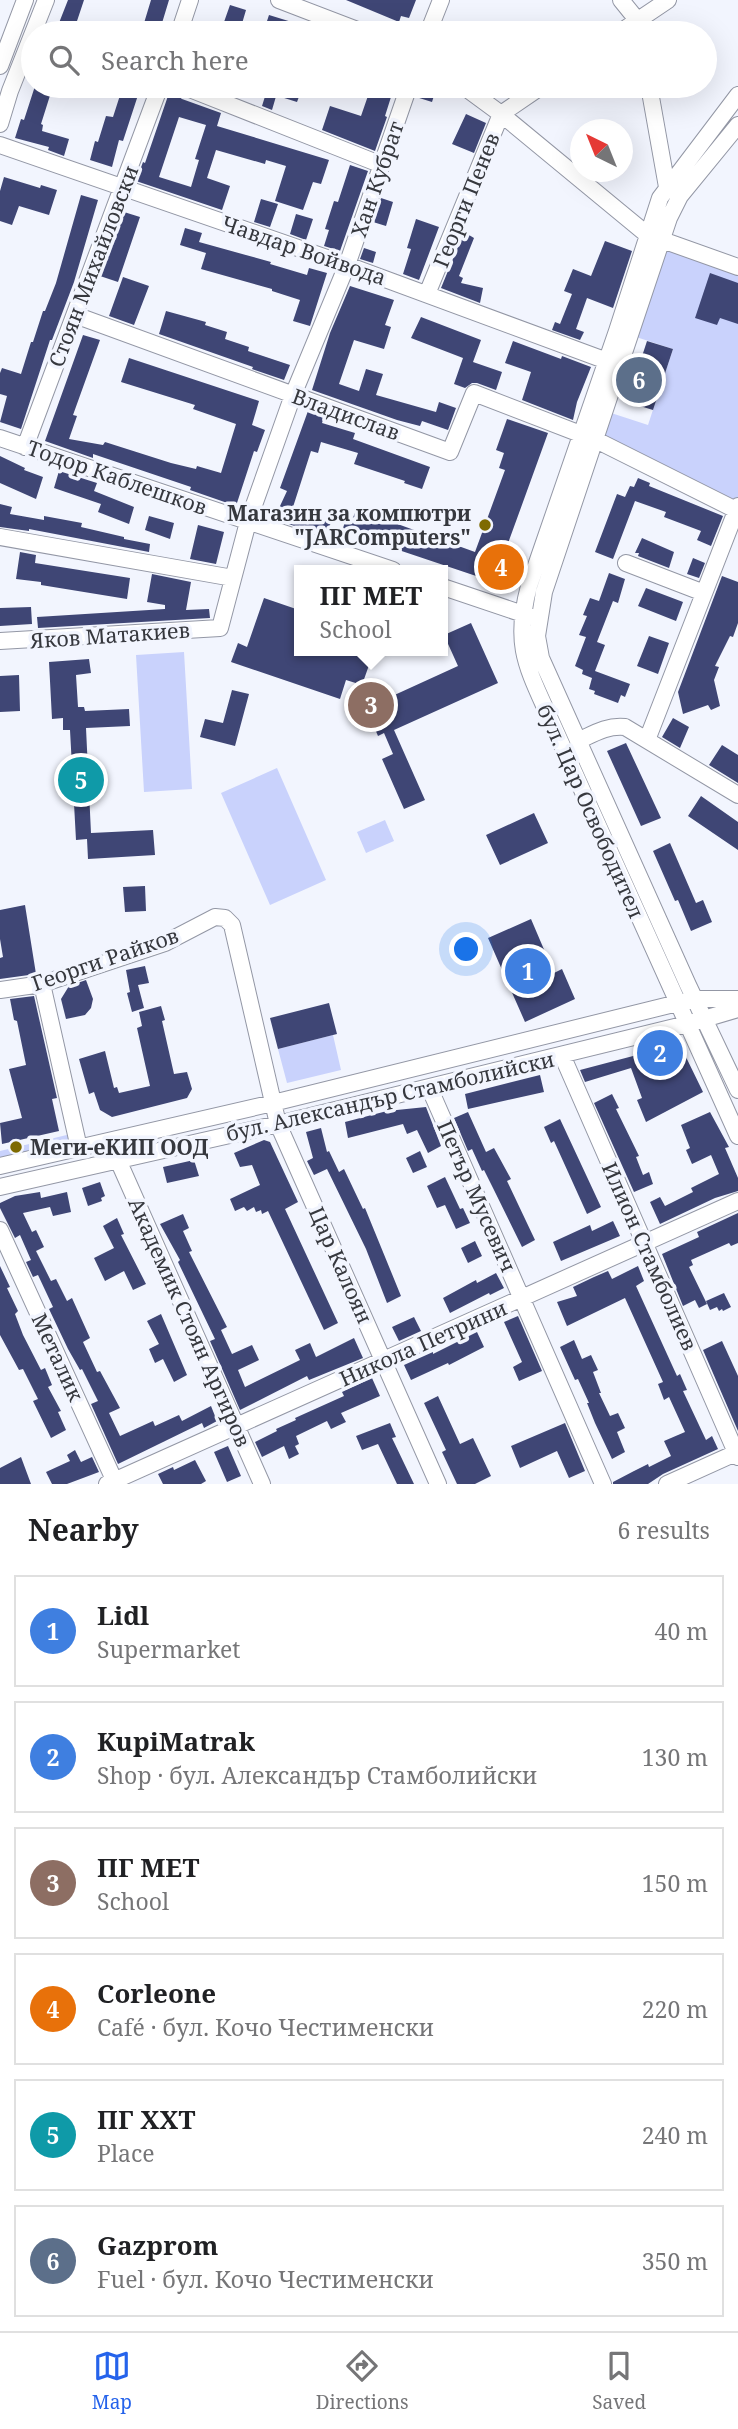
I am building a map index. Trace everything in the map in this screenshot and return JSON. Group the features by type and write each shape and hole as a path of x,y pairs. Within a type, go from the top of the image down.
{"street":[{"path":"0,66 25,0"},
{"path":"36,21 46,0"},
{"path":"182,21 190,0"},
{"path":"279,0 310,6 341,21"},
{"path":"433,21 441,0"},
{"path":"621,0 635,21"},
{"path":"645,21 668,0"},
{"path":"0,124 5,89 21,54"},
{"path":"588,437 651,236 660,198 738,95"},
{"name":"Стоян Михайловски","path":"25,447 156,98"},
{"path":"212,98 382,164"},
{"name":"Хан Кубрат","path":"220,628 248,522 293,395 347,265 405,98"},
{"path":"479,98 651,236 738,267"},
{"name":"Георги Пенев","path":"427,294 501,114 524,98"},
{"path":"651,98 667,187"},
{"path":"588,437 607,361 651,236 680,196 735,133"},
{"name":"Чавдар Войвода","path":"0,145 347,265 607,361"},
{"name":"Владислав","path":"75,315 450,452 474,393 588,437"},
{"path":"588,437 737,509 647,740"},
{"name":"бул. Цар Освободител","path":"588,437 522,614 522,648 527,665 687,1024"},
{"name":"бул. Цар Освободител","path":"588,437 538,620 537,636 541,658 705,1020"},
{"name":"Тодор Каблешков","path":"0,438 378,565"},
{"path":"0,537 233,578"},
{"path":"626,563 704,593"},
{"path":"448,589 538,620"},
{"name":"Яков Матакиев","path":"0,641 220,628"},
{"path":"578,741 615,726 625,727 738,795"},
{"name":"Георги Райков","path":"0,990 42,984 165,943 215,917 225,918 232,925 273,1103"},
{"path":"42,984 79,1148"},
{"name":"бул. Александър Стамболийски","path":"0,1166 273,1103 694,999 738,999"},
{"name":"бул. Александър Стамболийски","path":"0,1187 278,1124 432,1094 565,1061 738,1009"},
{"path":"705,1020 738,1090"},
{"path":"687,1024 738,1136"},
{"name":"Илион Стамболиев","path":"565,1061 737,1454"},
{"name":"Петър Мусевич","path":"432,1094 603,1484"},
{"name":"Цар Калоян","path":"273,1103 278,1124 438,1484"},
{"name":"Академик Стоян Аргиров","path":"118,1160 262,1484"},
{"name":"Никола Петрини","path":"113,1483 738,1201"},
{"name":"Металик","path":"0,1230 113,1483"},
{"path":"667,1484 737,1454"}],"shaded area":[{"path":"661,240 738,267 738,506 596,440 605,411 648,425 673,349 630,335"},
{"path":"184,652 192,789 144,792 136,655"},
{"path":"277,768 326,880 270,905 221,793"},
{"path":"385,820 394,841 366,853 357,832"},
{"path":"333,1035 341,1070 287,1083 278,1049"},
{"path":"75,1133 79,1148 0,1166 0,1151"}],"building":[{"path":"68,0 84,0 77,21 60,21"},
{"path":"151,0 169,0 163,21 145,21"},
{"path":"346,0 416,0 409,18 401,16 397,21"},
{"path":"230,5 246,10 243,21 224,21"},
{"path":"269,15 288,21 267,21"},
{"path":"31,98 49,98 41,124 42,131 69,139 64,156 48,150 49,147 15,138 21,119 24,120"},
{"path":"119,98 137,98 123,141 119,140 112,167 90,160 106,116 113,117"},
{"path":"167,98 181,98 221,113 217,126 329,160 321,184 313,182 303,210 275,201 286,166 266,160 265,164 216,150 207,178 230,186 222,210 136,181 143,162 145,163","holes":["179,117 206,125 195,159 199,160 191,187 159,177"]},
{"path":"264,98 276,98 272,110 262,106"},
{"path":"367,98 391,98 375,151 322,130 330,106 361,116"},
{"path":"466,114 486,123 474,153 452,144"},
{"path":"350,165 368,171 340,251 324,246 329,230 325,229 334,201 338,202"},
{"path":"4,177 40,188 41,185 57,190 49,215 19,206 12,225 0,221 0,191"},
{"path":"81,195 98,200 74,282 50,340 21,429 0,422 7,396 0,394 0,373 2,368 21,374 31,342 56,283"},
{"path":"381,198 393,202 386,226 373,222"},
{"path":"261,199 278,204 270,227 254,222"},
{"path":"124,212 140,217 118,282 100,276"},
{"path":"296,214 313,219 306,240 290,234"},
{"path":"416,219 439,227 419,280 403,274"},
{"path":"185,228 202,233 199,242 307,275 309,268 327,273 310,326 293,321 300,300 272,289 201,269 206,253 180,245"},
{"path":"464,232 474,238 459,276 463,278 461,283 483,288 480,303 441,288"},
{"path":"605,241 632,251 613,308 587,298 576,329 584,332 580,340 552,330 555,322 560,324 572,294 564,291 573,269 591,276"},
{"path":"364,248 376,252 373,263 360,259"},
{"path":"710,273 738,283 738,324 720,318 717,325 695,318"},
{"path":"123,277 149,286 134,325 109,316"},
{"path":"350,286 394,300 385,325 391,327 384,349 354,340 339,384 359,391 366,369 383,374 376,395 436,412 439,402 456,408 448,430 422,421 420,426 397,420 312,390 330,333"},
{"path":"166,311 206,322 205,325 227,332 225,339 249,347 248,351 290,365 284,380 159,334"},
{"path":"421,317 481,340 473,362 502,372 496,390 477,383 465,388 454,384 463,358 411,338"},
{"path":"83,335 100,340 73,415 77,416 69,439 103,445 105,442 171,463 196,469 197,466 221,473 236,424 193,409 195,405 121,382 129,358 259,401 252,425 265,430 257,452 254,451 236,506 190,490 191,487 45,441"},
{"path":"513,341 591,367 573,420 522,400 531,372 505,363"},
{"path":"647,341 673,349 653,410 627,402"},
{"path":"308,411 324,417 322,423 355,433 353,439 430,467 422,489 354,464 358,453 321,442 318,453 311,451 293,507 331,523 324,536 274,519 287,491 280,488"},
{"path":"507,419 548,433 494,582 342,531 347,516 353,518 356,509 475,552 505,470 499,468 504,453 496,450"},
{"path":"0,456 43,477 36,499 0,483"},
{"path":"59,471 97,483 94,491 134,507 129,524 98,512 101,504 54,488"},
{"path":"638,478 650,483 649,486 723,516 711,546 697,540 701,531 664,517 666,512 635,501 613,559 595,552 617,494 625,497"},
{"path":"0,504 12,507 10,514 44,520 44,516 82,523 81,527 150,544 149,552 29,529 0,527"},
{"path":"149,516 174,523 170,539 145,530"},
{"path":"198,525 224,532 216,564 190,559"},
{"path":"642,538 674,552 669,568 635,553"},
{"path":"20,552 36,555 35,563 130,578 127,599 16,579"},
{"path":"693,558 705,563 699,578 687,574"},
{"path":"609,573 625,579 618,603 613,601 597,642 605,645 595,671 630,684 625,697 621,695 618,703 594,694 595,691 589,689 592,678 582,674 583,670 575,666 586,637 579,635 587,616 583,615 590,598 599,601"},
{"path":"152,574 191,582 186,610 209,609 210,618 38,628 37,617 165,609 165,605 147,602"},
{"path":"722,576 738,582 738,623 733,637 730,636 715,666 719,667 714,680 720,706 711,710 708,705 683,714 678,692"},
{"path":"646,588 683,602 676,621 638,606"},
{"path":"264,598 294,608 294,656 372,656 362,685 346,680 340,699 231,662 238,643 247,647"},
{"path":"31,607 32,624 0,626 0,608"},
{"path":"471,623 498,683 394,730 425,800 404,809 382,759 393,754 384,733 378,736 366,708 458,666 448,644 448,633"},
{"path":"649,636 669,643 658,674 637,666"},
{"path":"89,659 91,673 76,675 78,707 84,707 85,711 129,709 130,726 86,728 91,833 153,830 155,855 88,859 87,839 76,840 70,730 63,730 63,718 52,719 49,662"},
{"path":"19,675 20,711 0,712 0,676"},
{"path":"232,690 249,694 235,746 200,737 205,719 223,723"},
{"path":"673,718 689,727 680,748 662,737"},
{"path":"626,743 661,818 641,826 607,751"},
{"path":"722,745 738,755 738,783 709,765"},
{"path":"701,796 738,822 738,850 688,816"},
{"path":"534,813 548,843 500,865 486,835"},
{"path":"670,843 696,903 703,900 712,922 691,931 653,851"},
{"path":"145,886 146,911 125,912 123,887"},
{"path":"25,905 36,974 0,979 0,958 3,957 0,910"},
{"path":"531,919 554,973 562,969 575,999 525,1022 488,938"},
{"path":"145,966 149,983 138,985 144,1008 132,1012 127,993 130,992 126,970"},
{"path":"86,980 93,999 91,1008 85,1015 66,1019 61,999 69,986"},
{"path":"34,996 57,1098 52,1099 59,1131 2,1144 0,1123 22,1118 9,1069 26,1065 10,999"},
{"path":"329,1003 337,1034 278,1049 270,1018"},
{"path":"161,1006 174,1074 187,1072 192,1089 187,1098 112,1117 100,1110 94,1092 89,1094 79,1059 105,1051 114,1088 117,1087 119,1093 150,1086 137,1028 142,1026 139,1012"},
{"path":"671,1046 684,1053 703,1092 646,1122 637,1100 642,1098 631,1068 585,1082 580,1070"},
{"path":"540,1075 544,1092 468,1109 465,1094"},
{"path":"612,1094 619,1108 616,1109 639,1156 636,1157 643,1175 649,1172 653,1184 634,1192 594,1103"},
{"path":"426,1107 441,1146 428,1153 417,1130 407,1134 403,1124 348,1138 345,1122 387,1111"},
{"path":"468,1112 486,1152 494,1148 511,1179 507,1181 535,1240 522,1247 484,1170 482,1171 472,1149 468,1151 454,1118"},
{"path":"710,1112 729,1147 725,1148 738,1178 738,1191 715,1198 660,1224 650,1202 660,1197 665,1206 693,1192 691,1188 719,1174 711,1155 692,1164 686,1150 690,1148 681,1125"},
{"path":"560,1119 601,1207 587,1214 554,1141 551,1143 544,1127"},
{"path":"321,1128 327,1152 329,1151 339,1172 344,1169 363,1209 365,1208 401,1296 387,1303 366,1249 327,1169 314,1175 307,1161 313,1158 306,1132"},
{"path":"264,1140 270,1142 298,1202 285,1209 338,1323 324,1330 268,1211 262,1214 261,1210 256,1212 254,1207 247,1211 244,1207 235,1211 230,1199 260,1185 252,1165 240,1167 234,1153"},
{"path":"420,1151 427,1167 413,1173 406,1158"},
{"path":"194,1160 199,1176 167,1183 163,1167"},
{"path":"445,1177 460,1209 463,1208 470,1223 456,1229 445,1205 437,1208 427,1186"},
{"path":"100,1182 105,1196 101,1198 102,1201 88,1206 82,1188"},
{"path":"40,1192 41,1198 67,1192 71,1212 53,1216 50,1207 23,1213 32,1232 36,1230 44,1247 36,1251 51,1281 56,1279 67,1301 72,1298 90,1338 83,1342 97,1372 100,1371 120,1408 109,1413 120,1436 153,1421 155,1426 179,1415 182,1421 211,1406 217,1421 204,1428 202,1423 118,1464 91,1404 98,1401 82,1369 80,1370 68,1349 49,1309 53,1307 38,1275 33,1277 26,1262 31,1260 20,1235 15,1238 0,1208 0,1203 15,1196"},
{"path":"738,1213 738,1243 731,1246 729,1243 691,1260 693,1265 689,1267 707,1304 699,1308 695,1300 683,1306 662,1254 699,1237 697,1232"},
{"path":"183,1214 189,1228 183,1231 192,1251 189,1252 227,1327 221,1330 232,1354 252,1345 259,1360 238,1370 245,1387 300,1360 295,1350 310,1343 316,1357 354,1338 363,1358 309,1380 307,1376 240,1410 210,1341 215,1339 178,1262 180,1260 160,1224"},
{"path":"117,1218 124,1234 121,1235 146,1284 133,1290 124,1271 105,1281 94,1258 114,1248 103,1226"},
{"path":"613,1221 620,1236 561,1261 553,1242 590,1225 592,1231"},
{"path":"475,1241 482,1256 468,1263 461,1248"},
{"path":"0,1266 18,1311 15,1314 23,1335 41,1370 45,1368 52,1385 48,1387 61,1411 58,1412 66,1430 51,1438 33,1401 38,1399 23,1369 19,1370 0,1335"},
{"path":"638,1266 644,1281 636,1286 677,1376 680,1374 687,1390 683,1391 706,1440 712,1436 718,1449 663,1474 648,1484 613,1484 648,1464 649,1467 671,1456 664,1441 685,1432 669,1397 664,1400 658,1384 663,1382 625,1298 567,1326 557,1302 577,1296 573,1287 594,1277 608,1271 612,1279"},
{"path":"496,1273 504,1288 450,1313 443,1298 476,1280 477,1283"},
{"path":"724,1293 731,1307 723,1311 719,1311 717,1307 710,1310 706,1301"},
{"path":"161,1314 187,1375 174,1382 163,1359 155,1363 149,1349 159,1344 147,1321"},
{"path":"518,1316 542,1371 519,1381 513,1367 522,1362 504,1322"},
{"path":"414,1317 421,1331 399,1341 392,1327"},
{"path":"477,1332 484,1347 411,1380 404,1365"},
{"path":"574,1340 582,1359 591,1355 598,1370 593,1372 599,1393 610,1416 618,1413 625,1428 617,1432 625,1452 612,1459 578,1379 575,1380 560,1347"},
{"path":"722,1341 738,1376 738,1431 703,1350"},
{"path":"372,1378 380,1396 341,1413 346,1422 331,1429 327,1421 296,1436 299,1444 295,1446 299,1454 289,1459 284,1446 262,1457 255,1442 296,1420 295,1418 344,1396 342,1392"},
{"path":"438,1396 460,1444 473,1438 491,1476 475,1484 457,1484 442,1452 446,1450 424,1403"},
{"path":"390,1423 396,1437 392,1438 414,1484 397,1484 378,1444 362,1450 356,1436"},
{"path":"565,1423 585,1471 569,1478 557,1451 520,1468 511,1446"},
{"path":"228,1446 241,1476 227,1482 214,1452"},
{"path":"75,1450 81,1462 92,1457 99,1472 67,1484 52,1484 46,1472 70,1461 67,1455"},
{"path":"21,1457 31,1484 0,1484 0,1468"},
{"path":"195,1460 206,1481 201,1484 163,1484 158,1474"}],"place":[{"name":"Gazprom","path":"639,380"},
{"name":"Магазин за компютри \"JARComputers\"","path":"485,525"},
{"name":"Corleone","path":"501,567"},
{"name":"ПГ МЕТ","path":"371,705"},
{"name":"ПГ ХХТ","path":"81,780"},
{"name":"Lidl","path":"528,971"},
{"name":"KupiMatrak","path":"660,1053"},
{"name":"Меги-еКИП ООД","path":"16,1147"}]}
